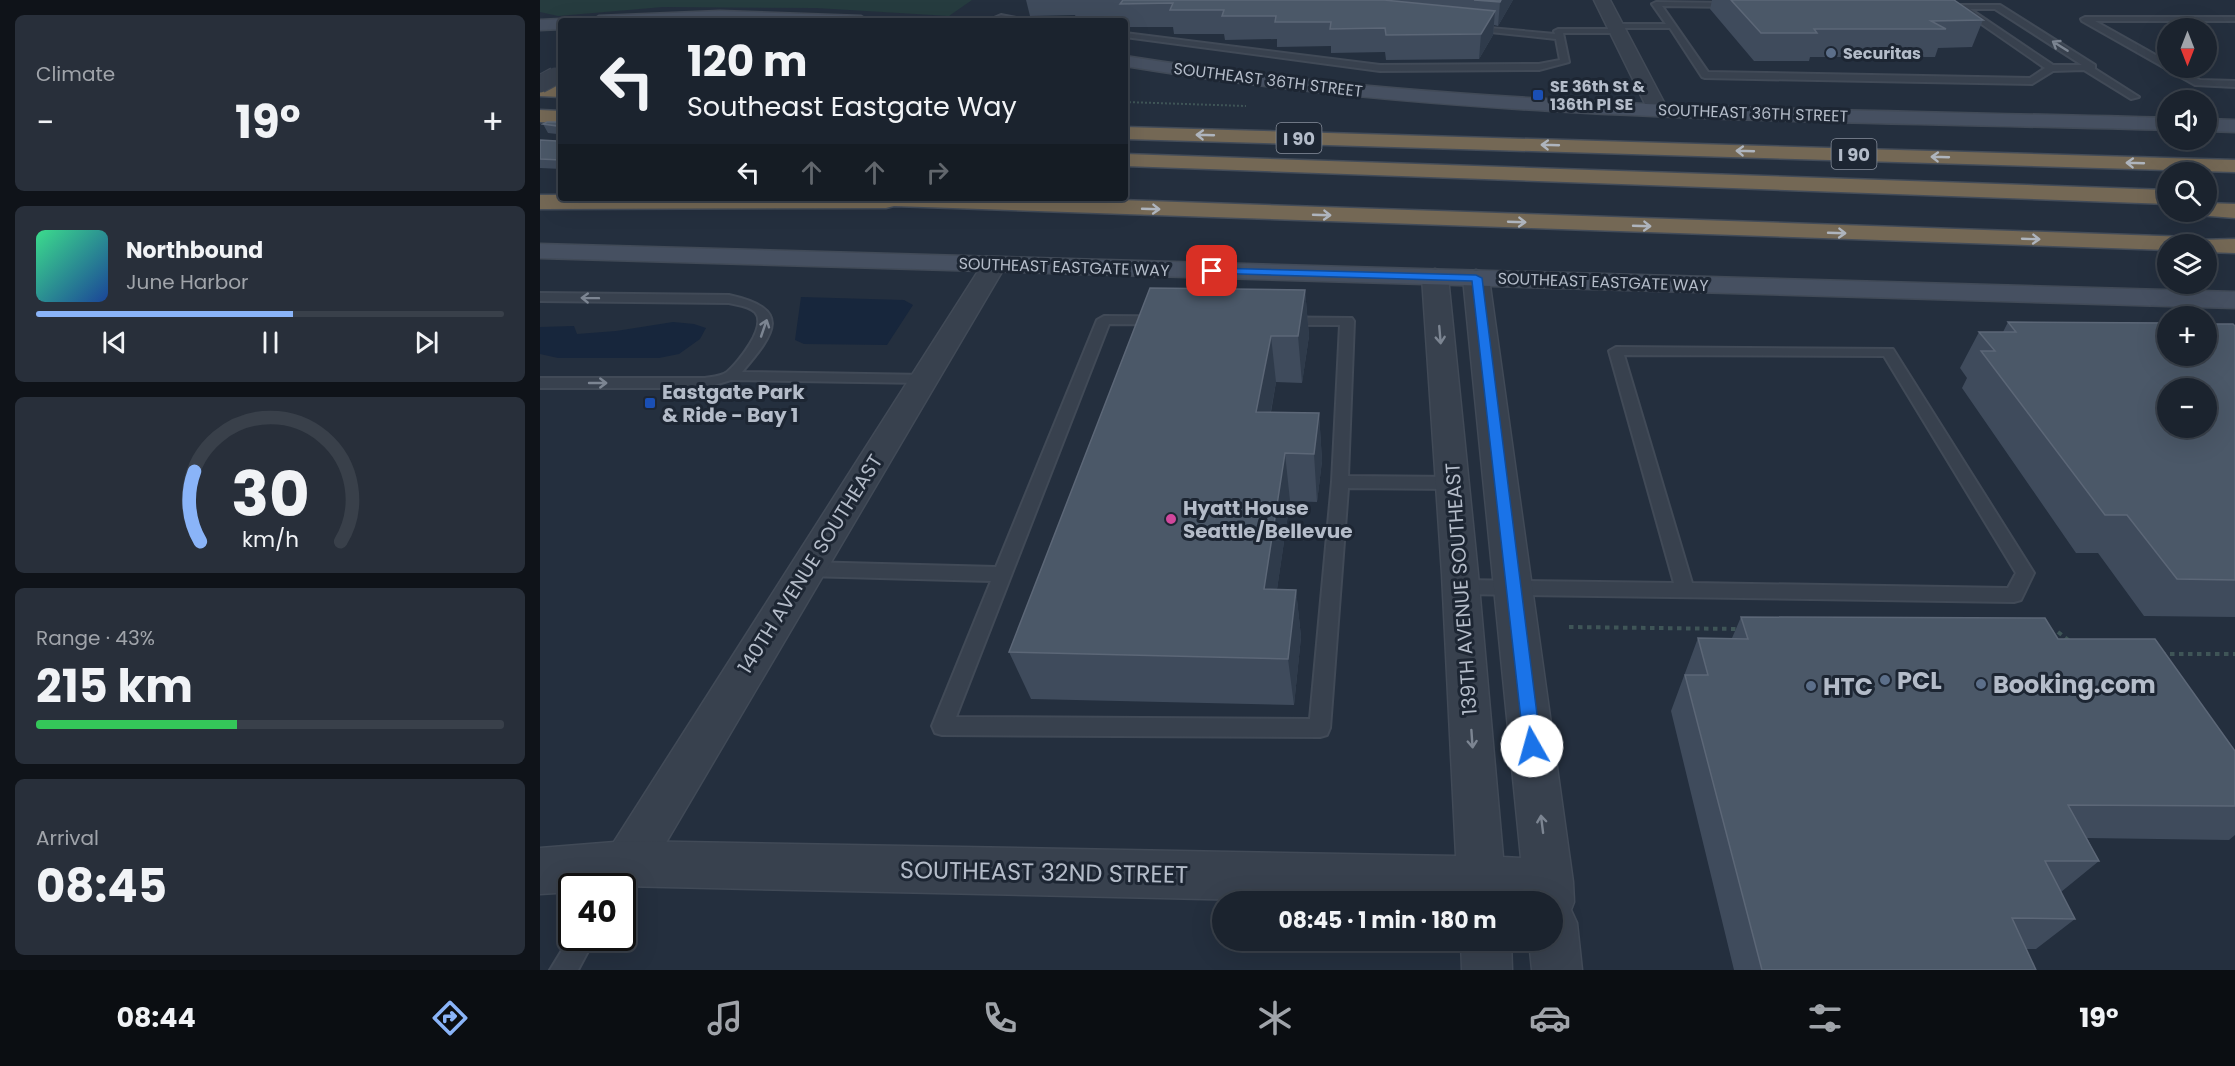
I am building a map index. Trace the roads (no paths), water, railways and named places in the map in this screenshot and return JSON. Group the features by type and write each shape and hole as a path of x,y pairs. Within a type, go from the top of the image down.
{"highway":[{"path":"540,90 554,81"},
{"path":"540,114 558,115"},
{"path":"1128,118 1373,127 1473,143"},
{"name":"I 90","path":"1128,133 2235,166"},
{"path":"1128,160 2157,197"},
{"path":"1128,173 1856,196 2157,209"},
{"path":"540,185 558,186"},
{"path":"2217,198 2235,199"},
{"path":"540,202 732,201"},
{"path":"954,201 2157,243"},
{"path":"2217,210 2235,211"},
{"path":"2217,245 2235,246"}],"main road":[{"path":"682,18 720,16 776,18"},
{"path":"540,25 558,24"},
{"name":"SOUTHEAST 36TH STREET","path":"1128,62 1341,90 1462,100 1658,110 2157,124"},
{"path":"2217,125 2235,126"},
{"name":"SOUTHEAST EASTGATE WAY","path":"540,251 2235,300"}],"street":[{"path":"1602,0 1658,110"},
{"name":"140TH AVENUE SOUTHEAST","path":"621,873 994,265"},
{"name":"139TH AVENUE SOUTHEAST","path":"1435,277 1453,483 1483,891"},
{"path":"1476,278 1549,891"},
{"name":"SOUTHEAST 32ND STREET","path":"540,871 580,873"},
{"name":"SOUTHEAST 32ND STREET","path":"636,875 1483,891"},
{"path":"1486,951 1487,970"},
{"path":"1555,951 1557,970"}],"lane":[{"path":"1747,5 1656,4 1705,75 2032,81 2051,68 2092,67 1997,7 1949,7"},
{"path":"1960,7 2051,68"},
{"path":"2157,19 2085,19 2157,60"},
{"path":"2217,19 2235,19"},
{"path":"1128,35 1380,68 1539,68 1565,62 1558,31 1671,26"},
{"path":"1464,27 1560,37"},
{"path":"2086,67 2134,97"},
{"path":"2189,78 2198,83 2235,84"},
{"path":"540,297 729,299 755,305 767,318 767,326 753,350 731,376"},
{"path":"1104,320 1347,321 1340,482 1320,728 942,726 1003,574 1104,320"},
{"path":"1461,587 1685,591 2014,595 2025,573 1888,352 1616,351 1685,591"},
{"path":"540,383 705,383 731,376 926,379"},
{"path":"1340,482 1453,483"},
{"path":"806,569 1003,574"},
{"path":"563,970 575,951"}],"water":[{"path":"801,297 904,300 913,305 887,345 804,344 795,340"},
{"path":"673,322 706,328 700,339 679,354 659,358 558,358 540,354 540,327 574,326 577,334 616,331"}],"place":[{"name":"Securitas","path":"1831,53"},
{"name":"SE 36th St & 136th Pl SE","path":"1538,95"},
{"name":"Eastgate Park & Ride - Bay 1","path":"650,403"},
{"name":"Hyatt House Seattle/Bellevue","path":"1171,519"},
{"name":"PCL","path":"1885,680"},
{"name":"Booking.com","path":"1981,684"},
{"name":"HTC","path":"1811,686"}]}
